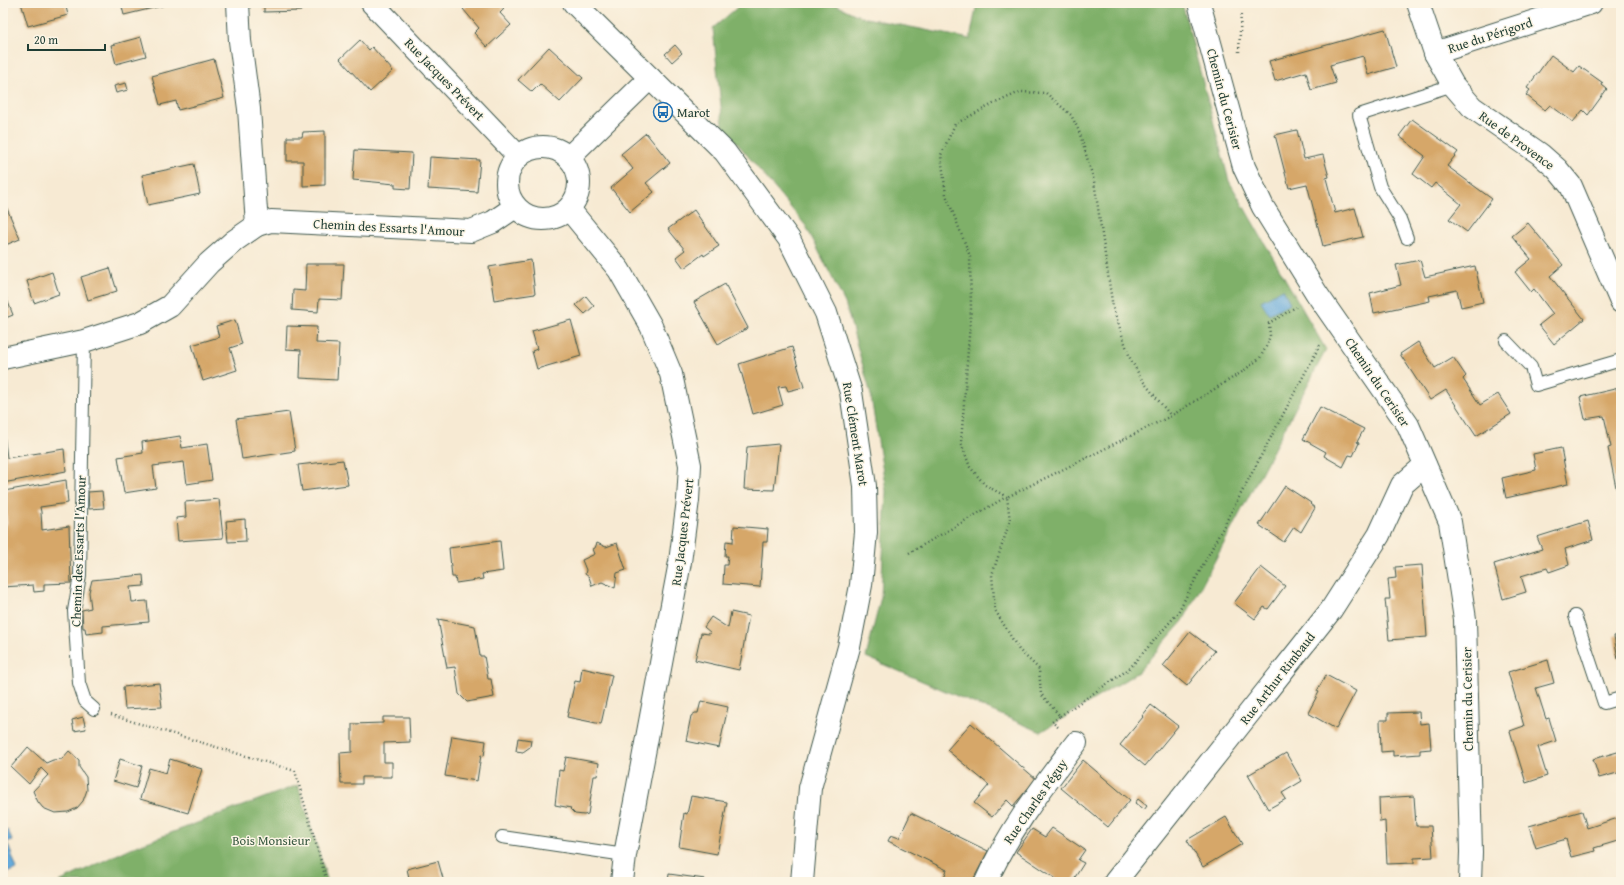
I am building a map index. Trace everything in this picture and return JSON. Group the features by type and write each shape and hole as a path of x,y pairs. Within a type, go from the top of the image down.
{"street":[{"path":"238,3 240,41 249,109 257,225"},
{"name":"Rue Jacques Prévert","path":"372,3 518,156"},
{"name":"Rue Clément Marot","path":"574,3 725,152 789,239 826,313 851,392 865,486 866,532 860,585 849,647 810,788 802,882"},
{"name":"Chemin du Cerisier","path":"1199,3 1244,167 1263,206 1317,294 1408,425 1450,522 1465,619 1471,852 1470,882"},
{"name":"Rue de Provence","path":"1418,3 1435,53 1453,85 1472,107 1540,154 1557,169 1571,186 1621,302"},
{"name":"Rue du Périgord","path":"1435,53 1591,3"},
{"path":"569,157 650,78"},
{"path":"542,146 556,149 569,157 577,168 580,183 577,197 569,209 557,217 542,220 528,217 515,207 509,197 506,183 509,169 518,156 528,150 542,146"},
{"name":"Chemin des Essarts l'Amour","path":"3,358 84,341 140,323 170,306 214,259 234,241 257,225 272,221 471,231 493,222 515,207"},
{"name":"Rue Jacques Prévert","path":"569,209 619,270 651,326 671,374 690,465 688,500 680,562 624,855 622,882"},
{"name":"Rue Arthur Rimbaud","path":"1115,882 1331,610 1379,535 1402,485 1425,466"},
{"name":"Rue Charles Péguy","path":"986,882 993,865 1018,821 1076,743"}],"lane":[{"path":"1407,238 1400,219 1380,187 1359,115 1453,85"},
{"name":"Chemin des Essarts l'Amour","path":"84,341 80,575 74,611 79,683 85,701 94,709"},
{"path":"1506,341 1531,367 1536,385 1621,360"},
{"path":"1575,616 1604,703 1621,698"},
{"path":"502,837 624,855"}],"path":[{"path":"1007,497 985,485 970,467 961,443 971,309 970,256 946,195 941,155 955,124 993,104 1020,92 1046,93 1071,115 1079,131 1094,182 1112,301 1116,316 1130,358 1142,380 1171,416"},
{"path":"908,553 1007,497 1171,416 1242,372 1260,358 1270,336 1269,323 1317,294"},
{"path":"1076,743 1052,722 1129,670 1177,614 1322,342 1340,328"},
{"path":"1007,497 1010,521 992,575 995,610 1019,650 1039,669 1041,694 1060,716"},
{"path":"94,709 295,771 327,882"}],"green space":[{"path":"740,3 832,3 861,17 970,39 977,3 1182,3 1229,181 1326,350 1183,621 1138,672 1041,732 866,657 881,597 886,491 870,391 845,303 806,226 723,126 713,28 739,6"},
{"name":"Bois Monsieur","path":"298,785 328,882 59,882 131,848"}],"water":[{"path":"1283,289 1290,303 1269,314 1261,301"},
{"path":"8,830 12,840 7,842 17,869 3,874 3,832"}],"building":[{"path":"21,3 65,3 68,15 28,26"},
{"path":"121,3 170,3 170,4 124,15"},
{"path":"264,3 300,3 301,11 264,12"},
{"path":"469,3 498,3 504,9 500,13 511,25 487,47 474,33 479,28 463,9"},
{"path":"1385,29 1396,67 1368,75 1363,56 1330,65 1336,83 1311,90 1306,72 1275,81 1269,61"},
{"path":"141,37 146,56 116,64 111,45"},
{"path":"360,40 369,50 372,47 393,71 370,92 340,59"},
{"path":"675,45 682,53 672,62 665,54"},
{"path":"549,47 583,78 560,102 540,84 532,92 518,80"},
{"path":"1551,55 1574,72 1579,66 1603,83 1602,85 1607,89 1588,115 1583,110 1573,122 1550,105 1545,110 1526,95 1530,90 1527,88"},
{"path":"214,59 224,98 178,110 176,101 160,105 152,76"},
{"path":"126,83 128,90 116,93 114,86"},
{"path":"1412,119 1458,152 1447,166 1492,199 1467,232 1449,219 1461,204 1435,183 1431,188 1413,174 1425,156 1399,136"},
{"path":"1297,130 1304,159 1323,155 1329,177 1326,178 1335,213 1355,208 1363,237 1323,246 1307,184 1289,188 1275,135"},
{"path":"325,131 325,185 303,186 303,161 287,161 287,137 302,137 303,132"},
{"path":"646,133 670,163 646,183 654,192 630,212 611,188 633,169 621,154"},
{"path":"355,150 412,153 410,189 395,188 395,184 353,180"},
{"path":"430,157 480,160 477,192 428,189"},
{"path":"194,164 200,194 148,205 142,175"},
{"path":"3,204 5,204 20,239 3,246"},
{"path":"694,210 719,246 704,256 703,254 684,268 676,257 685,250 668,229"},
{"path":"1528,223 1563,265 1550,276 1584,319 1554,344 1539,325 1553,314 1534,289 1531,292 1515,272 1531,259 1512,236"},
{"path":"531,260 535,294 494,300 489,267"},
{"path":"1420,260 1425,277 1475,266 1483,302 1461,307 1457,290 1429,296 1430,301 1374,313 1370,293 1401,285 1396,265"},
{"path":"306,264 344,264 342,300 319,299 318,312 292,310 293,290 305,291"},
{"path":"110,268 117,291 88,300 81,277"},
{"path":"52,272 59,294 34,303 27,281"},
{"path":"725,284 748,328 718,344 694,302"},
{"path":"3,289 13,315 3,319"},
{"path":"586,296 594,306 585,314 576,305"},
{"path":"235,320 242,344 230,348 237,370 203,381 192,345 219,337 216,326"},
{"path":"571,320 581,356 537,369 532,351 537,349 532,331"},
{"path":"287,326 317,327 316,343 339,344 337,380 300,378 301,350 286,349"},
{"path":"1418,342 1435,368 1453,357 1466,376 1463,379 1480,405 1498,394 1511,414 1476,436 1446,390 1430,400 1400,354"},
{"path":"792,347 804,387 788,391 786,386 778,387 783,405 753,414 739,364"},
{"path":"1619,388 1621,399 1621,502 1619,502 1608,448 1611,447 1604,416 1585,419 1580,397"},
{"path":"1320,407 1364,429 1357,442 1359,443 1353,456 1349,455 1343,467 1324,456 1326,452 1303,439"},
{"path":"289,412 295,451 242,459 236,419"},
{"path":"3,425 7,458 64,449 66,471 3,483"},
{"path":"180,436 182,448 207,444 212,480 187,484 184,462 153,466 156,488 124,493 118,457 143,453 142,442"},
{"path":"779,444 774,490 744,489 747,447"},
{"path":"1561,448 1568,484 1506,498 1502,478 1536,470 1533,454"},
{"path":"343,460 348,485 302,491 298,465"},
{"path":"66,480 68,503 40,507 42,530 69,526 71,583 44,584 44,591 34,592 33,585 3,587 3,525 7,524 4,491"},
{"path":"1285,486 1311,503 1310,504 1315,508 1301,532 1294,527 1284,542 1259,525"},
{"path":"102,491 104,508 89,509 88,492"},
{"path":"219,499 223,538 178,541 176,518 186,517 185,502"},
{"path":"245,519 246,541 228,542 226,521"},
{"path":"1588,521 1593,540 1565,549 1569,565 1549,572 1547,568 1521,576 1526,592 1503,599 1494,564 1542,549 1537,537"},
{"path":"734,526 768,529 767,542 763,542 760,587 723,584 724,565 727,565 728,556 725,556 726,541 733,542"},
{"path":"500,541 503,571 482,574 483,579 456,583 455,577 452,577 449,548"},
{"path":"597,543 606,547 617,543 626,570 617,573 615,588 602,582 592,586 589,577 585,574 586,570 582,560 595,554 593,549"},
{"path":"1422,565 1427,637 1389,640 1385,599 1390,599 1388,579 1396,578 1395,567"},
{"path":"1261,567 1285,586 1268,609 1264,607 1255,619 1234,603"},
{"path":"143,575 144,586 130,587 132,602 147,601 149,622 103,626 103,632 86,634 85,628 83,628 82,610 91,608 89,592 92,580"},
{"path":"731,612 749,616 739,670 695,660 701,633 711,633 704,627 711,617 728,628"},
{"path":"438,619 475,626 480,656 484,656 488,679 491,679 494,697 467,702 459,694 455,667 447,668"},
{"path":"1190,632 1215,651 1187,686 1163,666"},
{"path":"1621,635 1621,658 1618,659 1614,636"},
{"path":"1548,660 1554,683 1536,688 1546,719 1549,718 1556,741 1538,747 1547,776 1526,783 1510,731 1524,726 1508,672"},
{"path":"582,668 612,675 601,724 567,717 575,681 580,682"},
{"path":"1326,675 1356,691 1336,729 1308,713 1319,692 1317,691"},
{"path":"159,683 162,707 125,709 123,687"},
{"path":"701,701 728,707 719,748 686,741 691,716 698,713"},
{"path":"1151,705 1178,726 1145,766 1120,745"},
{"path":"1419,712 1420,724 1429,723 1431,749 1420,750 1420,754 1393,756 1393,751 1381,752 1380,720 1388,720 1388,713"},
{"path":"83,717 86,729 74,731 72,720"},
{"path":"383,717 409,717 410,742 384,743 384,762 392,762 392,777 362,777 362,784 341,784 340,753 352,752 352,724 383,723"},
{"path":"971,723 1036,779 1013,806 1007,800 992,817 974,803 989,785 947,750"},
{"path":"452,736 486,741 484,756 481,755 477,781 445,776"},
{"path":"518,738 531,740 530,747 523,752 516,751"},
{"path":"28,747 46,763 53,760 62,759 69,751 79,760 79,767 86,777 87,790 83,801 77,808 68,812 55,813 43,808 38,802 33,791 48,775 41,768 29,784 11,767"},
{"path":"1621,751 1621,772 1599,778 1593,759"},
{"path":"1286,753 1302,781 1282,793 1286,799 1268,809 1248,775"},
{"path":"566,757 599,763 597,776 594,776 588,814 575,814 570,809 571,808 555,805 559,770 563,771"},
{"path":"120,759 142,766 136,788 113,781"},
{"path":"170,759 202,769 188,813 140,799 149,768 166,773"},
{"path":"1083,760 1130,800 1108,827 1061,788"},
{"path":"691,796 727,802 717,854 679,847 684,813 687,814"},
{"path":"1414,796 1416,826 1431,826 1433,857 1414,858 1414,863 1387,864 1385,821 1380,822 1379,798"},
{"path":"1138,799 1147,806 1144,810 1135,803"},
{"path":"1582,811 1587,828 1621,817 1621,840 1594,848 1595,851 1571,857 1566,839 1536,848 1529,826"},
{"path":"911,813 988,851 972,882 964,879 963,882 942,882 947,870 888,841 891,835 899,838"},
{"path":"1226,817 1242,844 1203,867 1187,840"},
{"path":"1052,828 1085,850 1078,860 1084,863 1072,882 1061,882 1016,852 1032,829 1045,837"},
{"path":"438,861 444,882 410,882 407,869"},
{"path":"669,874 705,879 705,882 668,882"}],"place":[{"name":"Marot","path":"663,112"}]}
